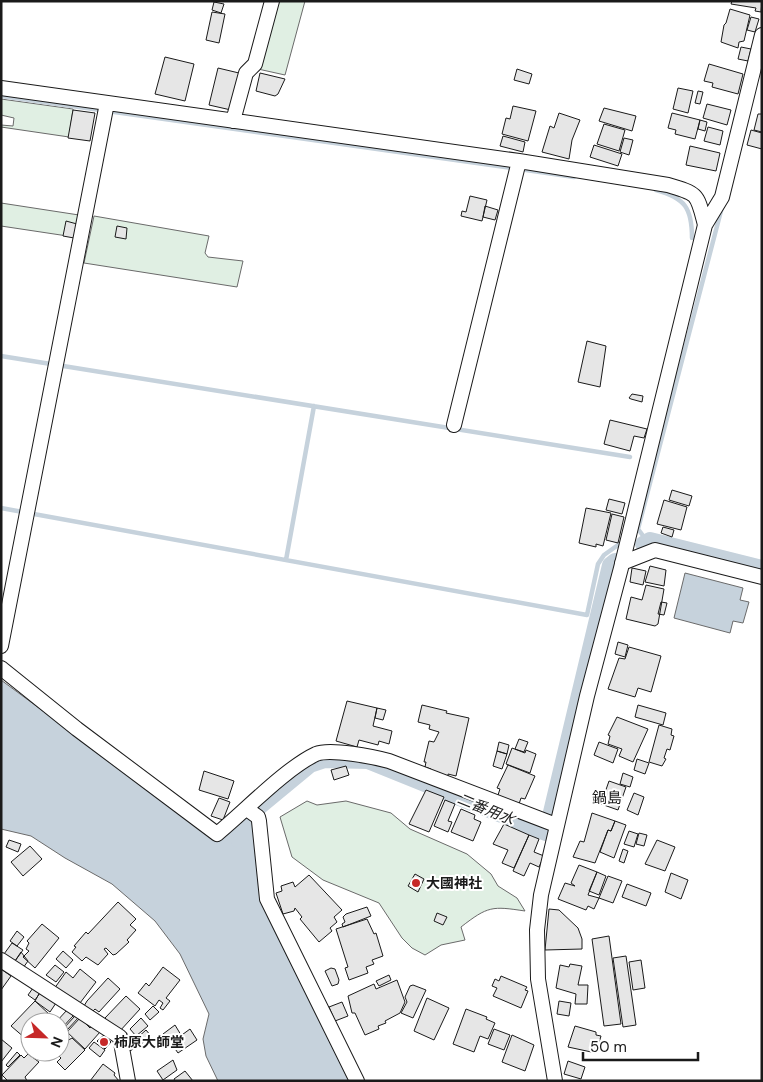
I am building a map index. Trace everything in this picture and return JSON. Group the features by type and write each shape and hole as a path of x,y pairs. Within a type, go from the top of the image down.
{"street":[{"path":"233,121 246,73 255,64 272,1"},
{"path":"555,1081 536,959 549,823 622,563 705,225 722,197 762,35"},
{"path":"1,88 106,109 233,121 519,161 658,183 691,192 699,203 705,225"},
{"path":"1,646 106,109"},
{"path":"454,426 519,161"},
{"path":"622,563 655,550 762,577"},
{"path":"1,668 77,729 217,834 252,813 280,779 318,753 369,756 389,761 549,823"},
{"path":"252,813 267,899 357,1081"},
{"path":"1,960 120,1037 128,1081"}],"green space":[{"path":"276,1 305,1 285,75 258,69"},
{"path":"1,99 73,109 69,137 1,127 1,125 13,126 14,118 1,115"},
{"path":"1,203 79,215 74,237 1,226"},
{"path":"94,216 209,236 205,253 208,257 243,261 237,287 84,263"},
{"path":"307,801 317,805 346,801 391,813 410,829 467,854 491,874 498,886 517,898 525,911 497,908 484,911 461,927 465,940 441,945 425,955 412,948 402,938 379,903 323,880 292,857 280,817"}],"shaded area":[{"path":"685,573 743,588 740,600 749,602 743,623 733,621 730,633 674,618"},
{"path":"1,680 218,840 245,819 253,825 264,907 349,1081 218,1081 206,1056 203,1039 209,1014 180,954 155,921 112,884 65,858 31,836 1,829"}],"building":[{"path":"732,1 762,1 761,12 755,11 756,8 731,4"},
{"path":"214,2 224,4 221,13 212,10"},
{"path":"730,9 750,15 744,41 739,42 738,48 721,42 724,25"},
{"path":"212,12 225,14 219,43 206,40"},
{"path":"751,17 759,19 755,32 747,30"},
{"path":"741,47 751,49 748,61 738,59"},
{"path":"165,57 194,64 185,101 155,94"},
{"path":"709,64 743,74 738,94 712,87 713,83 704,81"},
{"path":"218,68 239,73 231,110 209,105"},
{"path":"517,69 532,74 529,84 514,80"},
{"path":"260,73 285,79 278,94 275,96 256,91"},
{"path":"678,88 693,91 688,113 673,109"},
{"path":"698,91 703,92 700,104 695,103"},
{"path":"707,104 731,110 727,125 703,118"},
{"path":"513,106 536,111 528,141 502,134 506,118 510,119"},
{"path":"604,108 636,116 632,131 599,121"},
{"path":"73,110 95,113 90,141 68,138"},
{"path":"559,113 580,120 572,140 569,159 542,152 550,126 554,128"},
{"path":"672,113 700,120 695,139 675,134 676,130 668,128"},
{"path":"758,114 762,114 762,132 754,130"},
{"path":"700,120 707,122 705,131 698,129"},
{"path":"604,124 625,130 619,151 597,144"},
{"path":"708,127 723,131 720,145 704,141"},
{"path":"751,130 762,133 762,149 747,145"},
{"path":"503,136 525,142 523,152 500,146"},
{"path":"624,138 633,140 629,155 620,152"},
{"path":"594,145 622,154 618,166 590,157"},
{"path":"690,146 720,153 716,171 686,165"},
{"path":"470,196 487,200 482,221 461,216 462,211 466,212"},
{"path":"485,206 498,210 495,220 483,217"},
{"path":"66,221 77,224 74,238 63,236"},
{"path":"117,226 127,228 126,239 115,237"},
{"path":"587,341 606,346 600,387 578,382"},
{"path":"632,394 643,396 642,402 629,398"},
{"path":"610,420 647,429 644,438 634,436 630,451 604,444"},
{"path":"672,490 692,496 689,506 669,500"},
{"path":"609,499 625,503 622,514 606,510"},
{"path":"664,500 687,507 681,530 657,524"},
{"path":"586,508 611,513 603,546 596,544 596,547 579,543"},
{"path":"612,514 624,517 618,543 606,540"},
{"path":"663,527 674,530 672,537 661,533"},
{"path":"650,566 666,570 664,586 645,582"},
{"path":"632,568 646,571 643,585 630,582"},
{"path":"646,585 664,589 658,624 655,626 626,619 631,597 642,600"},
{"path":"661,602 667,603 664,615 658,614"},
{"path":"618,642 628,645 625,657 615,654"},
{"path":"629,647 661,656 651,692 638,688 635,697 608,689 619,658 625,659"},
{"path":"347,701 377,708 373,726 392,731 389,744 379,741 378,745 359,740 357,747 336,741"},
{"path":"422,705 469,718 456,776 448,774 448,777 430,772 431,769 425,767 426,762 424,762 429,741 434,742 439,732 429,729 430,725 418,722"},
{"path":"638,705 666,713 663,725 635,717"},
{"path":"377,708 386,710 383,720 375,718"},
{"path":"617,717 648,729 633,762 619,756 622,749 608,744 610,736 608,735"},
{"path":"659,725 672,729 671,735 674,736 670,750 667,749 664,758 666,759 662,766 649,762"},
{"path":"519,739 528,742 524,752 515,749"},
{"path":"499,742 509,745 507,754 497,751"},
{"path":"599,742 618,749 613,763 594,755"},
{"path":"512,748 525,753 526,750 536,754 530,773 506,764"},
{"path":"497,751 507,754 502,769 493,766"},
{"path":"637,759 649,763 645,774 634,770"},
{"path":"508,765 535,776 525,799 521,798 518,807 497,798 500,789 497,788"},
{"path":"346,766 349,775 334,780 331,770"},
{"path":"204,771 234,781 228,799 199,790"},
{"path":"623,773 633,777 630,787 620,784"},
{"path":"609,781 626,787 618,810 601,804"},
{"path":"426,790 444,797 429,832 409,824"},
{"path":"634,793 644,797 638,815 627,810"},
{"path":"219,798 230,802 223,820 211,816"},
{"path":"445,800 455,804 448,821 452,822 448,832 434,826"},
{"path":"461,809 475,815 474,819 481,822 473,841 451,832"},
{"path":"592,813 615,821 611,831 608,830 595,863 573,857 580,841 584,842"},
{"path":"615,821 626,825 614,858 600,852 608,830 611,831"},
{"path":"504,824 529,835 514,868 502,863 508,850 493,844"},
{"path":"629,831 638,834 634,847 624,844"},
{"path":"639,833 647,835 644,846 636,844"},
{"path":"529,835 539,839 534,852 544,856 539,867 530,863 524,876 513,871"},
{"path":"9,840 21,844 18,852 6,847"},
{"path":"657,840 675,847 665,871 645,864"},
{"path":"30,846 42,859 23,876 11,862"},
{"path":"623,849 628,851 624,863 619,861"},
{"path":"579,865 597,872 588,895 599,898 594,909 588,906 586,910 558,899 565,883 575,886 571,883"},
{"path":"597,872 606,876 599,895 589,891"},
{"path":"671,873 688,880 681,899 665,892"},
{"name":"大國神社","path":"415,874 424,879 418,892 408,886"},
{"path":"309,875 342,910 334,917 337,922 330,928 332,931 319,942 300,919 302,917 295,908 294,911 283,914 276,893 282,891 281,886 293,882 295,887"},
{"path":"608,876 622,881 613,903 599,898"},
{"path":"627,884 651,893 646,906 622,897"},
{"path":"118,902 136,919 130,925 136,930 127,940 129,942 113,955 106,948 104,949 108,954 98,965 86,957 82,961 72,952 76,947 74,946"},
{"path":"367,907 371,916 343,927 342,924 345,922 343,917 346,914"},
{"path":"549,909 559,910 578,928 582,939 582,949 545,950"},
{"path":"437,913 447,917 443,925 434,921"},
{"path":"367,919 374,934 376,933 383,956 372,960 374,964 366,967 368,973 349,980 345,968 348,967 336,929"},
{"path":"42,924 59,938 35,968 23,957 29,951 26,949 29,943 27,941"},
{"path":"17,931 24,937 17,946 10,941"},
{"path":"609,936 621,1024 604,1026 592,939"},
{"path":"12,943 23,950 15,961 4,954"},
{"path":"63,951 73,960 66,968 56,959"},
{"path":"21,952 28,961 23,968 15,961"},
{"path":"626,956 636,1025 623,1027 613,958"},
{"path":"641,960 645,988 633,990 629,962"},
{"path":"570,964 582,966 578,985 588,985 587,1004 575,1004 576,994 556,988 560,965 569,967"},
{"path":"55,965 64,972 56,982 46,975"},
{"path":"163,967 180,980 166,998 170,1001 163,1010 160,1008 163,1003 159,1000 155,1006 138,993 146,983 149,986"},
{"path":"331,968 335,969 339,980 338,984 332,986 325,971"},
{"path":"1,969 11,976 1,990"},
{"path":"80,969 96,982 80,1003 54,989 66,972 73,978"},
{"path":"389,975 391,980 379,986 376,981"},
{"path":"501,976 527,987 525,990 528,991 521,1008 493,996 497,988 492,986 495,979 499,981"},
{"path":"108,978 120,989 99,1012 84,1006 87,1001"},
{"path":"397,980 405,1002 400,1013 378,1026 379,1029 365,1035 355,1013 352,1013 348,996 374,984 376,989"},
{"path":"413,985 426,990 413,1018 401,1013 407,1002 405,997 410,986"},
{"path":"33,988 40,993 35,1000 28,995"},
{"path":"40,992 56,1003 50,1012 35,1001"},
{"path":"126,996 140,1009 119,1032 105,1018"},
{"path":"427,998 449,1008 434,1040 414,1031"},
{"path":"35,1001 47,1012 24,1012"},
{"path":"559,1001 571,1003 569,1016 557,1014"},
{"path":"342,1002 348,1016 335,1021 329,1007"},
{"path":"153,1006 159,1012 150,1020 145,1014"},
{"path":"466,1009 487,1017 486,1019 495,1023 488,1039 480,1036 474,1052 453,1044"},
{"path":"75,1013 79,1017 70,1027 70,1021"},
{"path":"20,1017 20,1034 11,1026"},
{"path":"80,1018 90,1028 92,1025 100,1032 85,1049 70,1035 70,1029"},
{"path":"141,1018 148,1026 136,1036 130,1029"},
{"path":"175,1025 181,1035 170,1043 163,1034"},
{"path":"575,1026 596,1032 596,1035 601,1036 596,1053 568,1047"},
{"path":"190,1029 197,1040 178,1053 171,1043"},
{"path":"494,1029 510,1035 504,1050 488,1044"},
{"path":"146,1030 151,1036 141,1044 137,1038"},
{"name":"柿原大師堂","path":"104,1035 111,1042 105,1049 97,1041"},
{"path":"512,1035 534,1045 525,1071 502,1062"},
{"path":"72,1038 85,1050 65,1070 57,1062 70,1062 70,1039"},
{"path":"136,1038 141,1044 130,1051 126,1046"},
{"path":"1,1039 12,1048 1,1062"},
{"path":"94,1042 105,1050 100,1057 89,1048"},
{"path":"17,1052 20,1055 8,1067 6,1065"},
{"path":"20,1056 20,1062 39,1062 25,1077 27,1081 8,1081 2,1075"},
{"path":"173,1060 177,1070 163,1080 157,1071"},
{"path":"568,1061 585,1067 581,1079 564,1074"},
{"path":"103,1064 115,1073 114,1075 119,1081 90,1081"},
{"path":"185,1071 193,1081 175,1081 174,1079"}],"waterway":[{"path":"1,96 512,168"},
{"path":"526,170 574,177"},
{"path":"656,190 674,197 685,206 692,228 692,238"},
{"path":"647,541 638,529 722,207"},
{"path":"1,356 630,457"},
{"path":"286,560 314,406"},
{"path":"1,508 587,615 598,564 604,555 618,545"},
{"name":"二番用水","path":"643,544 650,540 762,568"},
{"name":"二番用水","path":"239,840 258,808 310,765 325,760 368,761 546,833 610,565 615,561"}],"place":[{"name":"大國神社","path":"416,883"},
{"name":"柿原大師堂","path":"104,1042"}],"district":[{"name":"鍋島","path":"607,798"}]}
